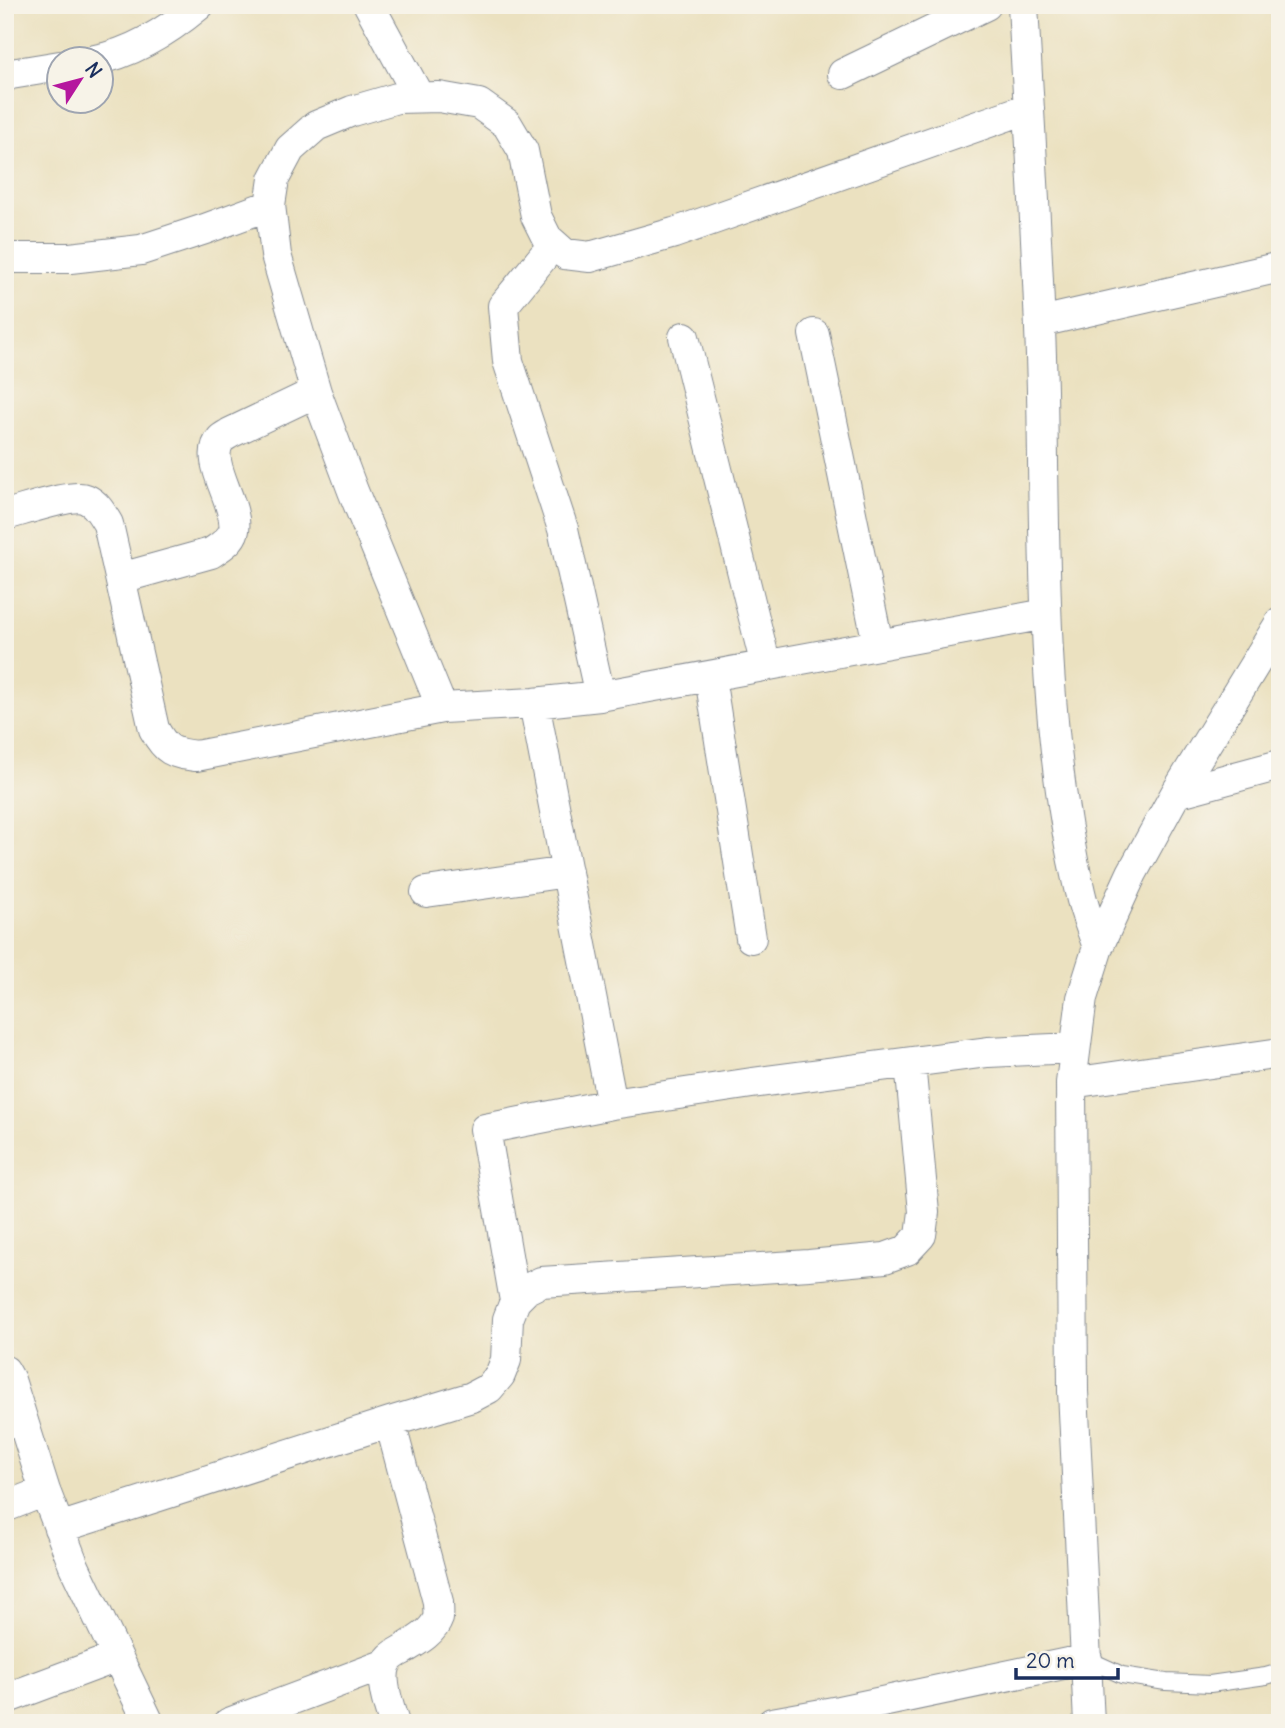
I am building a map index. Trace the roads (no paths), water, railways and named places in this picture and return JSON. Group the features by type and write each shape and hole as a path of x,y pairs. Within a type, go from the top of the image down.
{"street":[{"path":"116,53 139,46 179,22 199,5"},
{"path":"369,5 419,97"},
{"path":"843,74 986,5"},
{"path":"1023,5 1040,322 1046,614 1054,724 1065,818 1080,895 1098,947"},
{"path":"5,77 46,68"},
{"path":"442,708 353,491 316,392 276,255 270,205 274,179 290,149 316,126 352,111 397,98 439,97 479,104 507,124 523,151 536,216 547,238 565,254 590,257 674,233 1029,108"},
{"path":"5,258 70,258 141,250 270,205"},
{"path":"542,257 503,306 508,361 563,529 600,696"},
{"path":"1040,322 1280,267"},
{"path":"814,334 878,644"},
{"path":"684,337 766,666"},
{"path":"121,579 211,553 224,545 234,531 234,515 216,462 215,450 221,439 316,392"},
{"path":"5,515 67,499 84,498 97,506 108,524 154,729 163,744 178,754 196,756 442,708 600,696 1046,614"},
{"path":"1089,1723 1073,1391 1070,1083 1083,998 1098,947 1132,873 1176,793 1280,624"},
{"path":"710,677 751,937"},
{"path":"534,703 612,1104"},
{"path":"1176,793 1280,765"},
{"path":"426,892 567,872"},
{"path":"59,1528 472,1397 489,1388 500,1375 506,1360 508,1319 514,1301 485,1129 612,1104 752,1083 988,1052 1075,1048"},
{"path":"1070,1083 1280,1053"},
{"path":"514,1301 527,1289 541,1282 834,1263 885,1258 907,1250 921,1235 925,1212 910,1063"},
{"path":"5,1371 45,1491 74,1566 149,1723"},
{"path":"390,1422 438,1602 438,1617 432,1629 393,1655 386,1664 384,1677 394,1723"},
{"path":"5,1507 45,1491"},
{"path":"5,1699 117,1657"},
{"path":"772,1723 852,1709 1087,1659"},
{"path":"229,1723 386,1664"}],"lane":[{"path":"1087,1659 1122,1675 1166,1682 1210,1684 1280,1672"}]}
